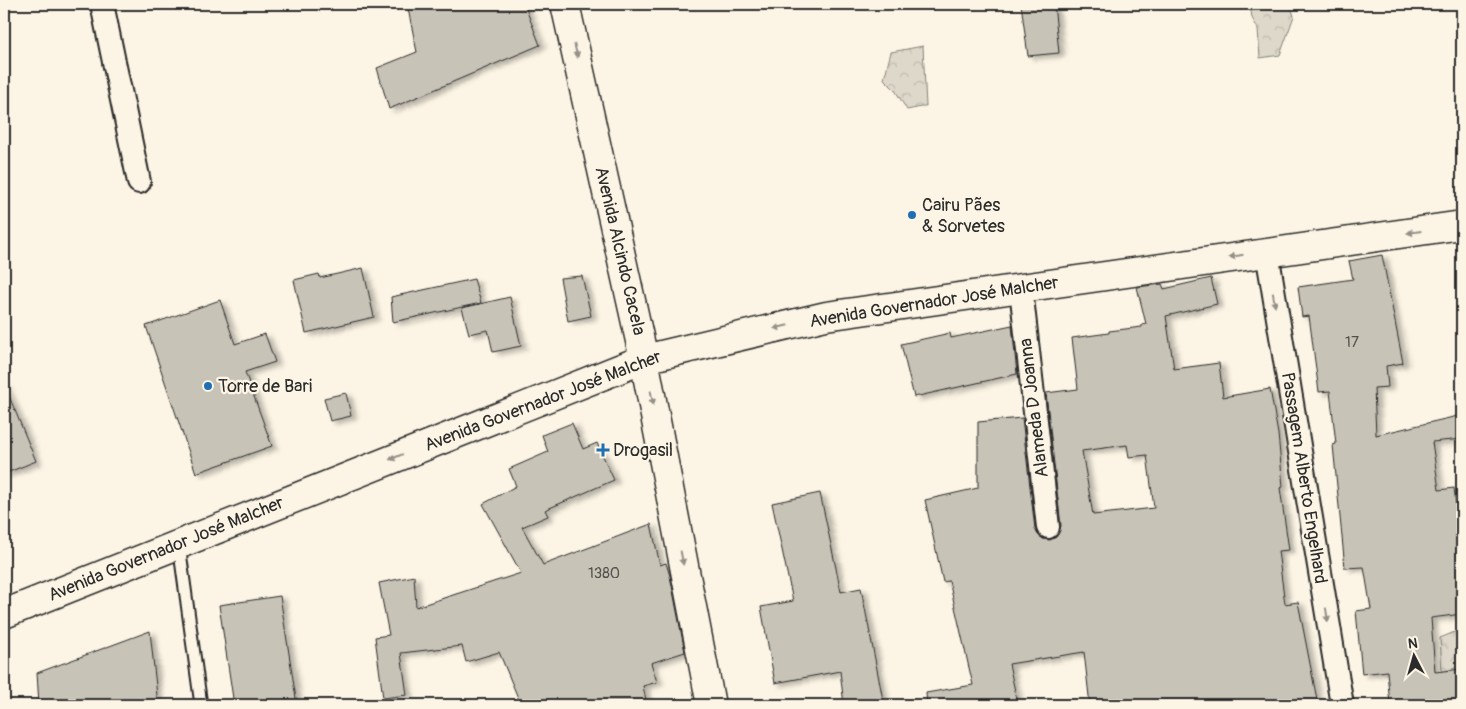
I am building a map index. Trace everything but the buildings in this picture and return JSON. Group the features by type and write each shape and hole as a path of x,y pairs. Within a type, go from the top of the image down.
{"main road":[{"name":"Avenida Alcindo Cacela","path":"565,4 644,359 711,705"},
{"name":"Avenida Governador José Malcher","path":"4,614 644,359 826,316 1462,225"}],"street":[{"path":"102,4 139,182"},
{"name":"Passagem Alberto Engelhard","path":"1266,252 1342,705"},
{"name":"Alameda D Joanna","path":"1021,289 1048,527"}],"lane":[{"path":"179,543 200,705"}],"green space":[{"path":"1250,4 1290,4 1294,16 1280,55 1260,58 1258,29 1252,18"},
{"path":"923,46 926,106 907,110 895,90 884,79 891,52"},
{"path":"1462,629 1462,666 1442,672 1440,638"}],"place":[{"name":"Cairu Pães & Sorvetes","path":"912,215"},
{"name":"Torre de Bari","path":"208,386"},
{"name":"Drogasil","path":"603,450"}]}
